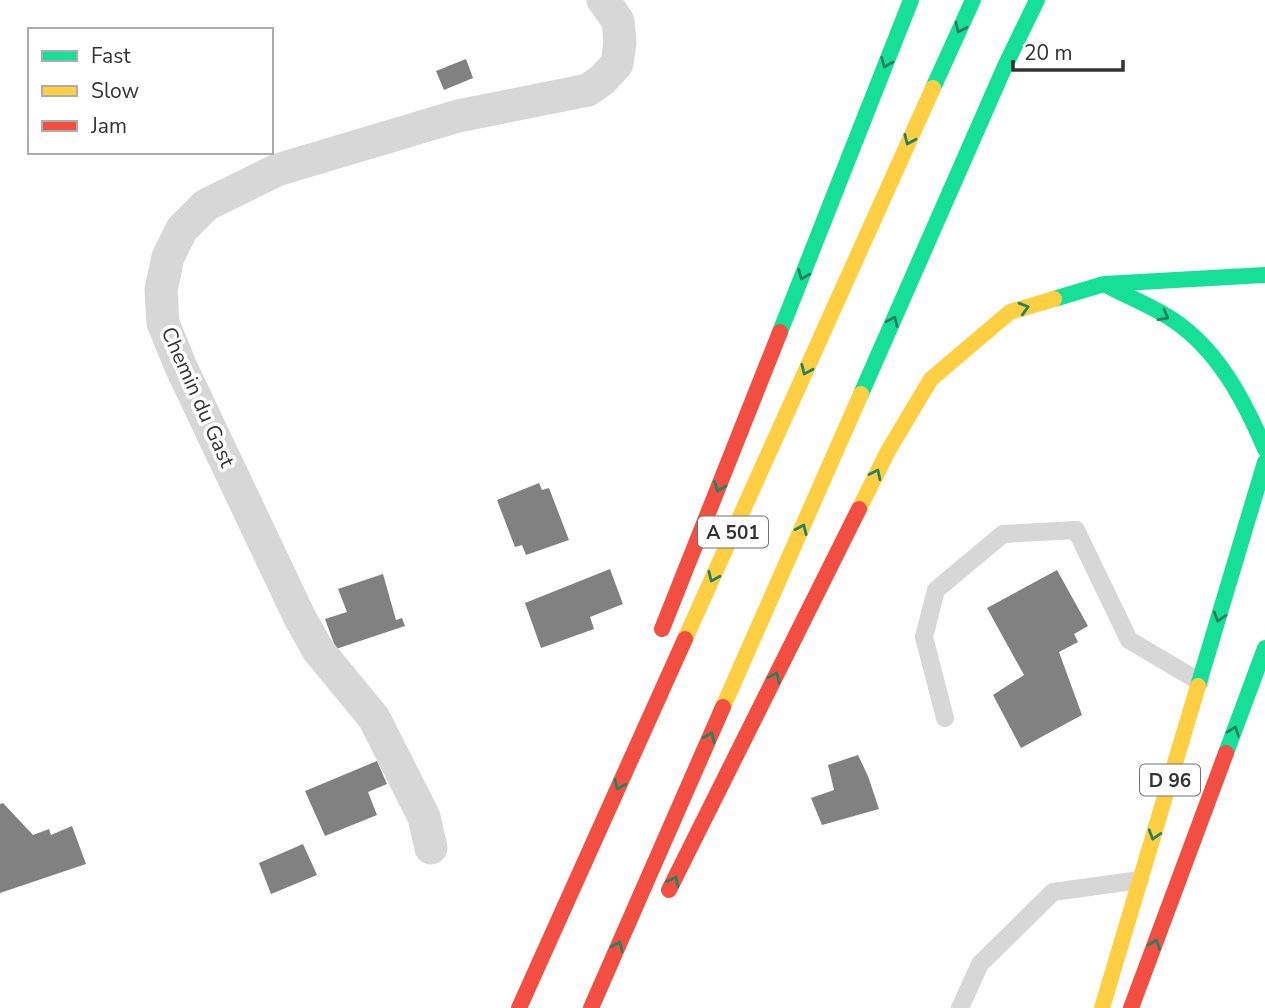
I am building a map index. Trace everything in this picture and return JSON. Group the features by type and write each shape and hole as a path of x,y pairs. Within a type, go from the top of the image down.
{"main road":[{"path":"656,645 911,0"},
{"name":"A 501","path":"519,1008 973,0"},
{"name":"A 501","path":"591,1008 995,89 1037,0"},
{"path":"660,909 888,451 931,379 1010,312 1104,284 1265,275"},
{"path":"1104,284 1174,320 1208,350 1235,389 1265,449"},
{"name":"D 96","path":"1102,1008 1265,462"},
{"name":"D 96","path":"1131,1008 1265,648"},
{"path":"512,1008 594,800"}],"street":[{"name":"Chemin du Gast","path":"431,848 424,817 374,718 318,650 300,618 181,367 163,323 161,290 168,257 182,229 206,205 277,170 458,116 588,90 617,64 620,42 618,21 603,0"}],"lane":[{"path":"945,718 924,637 936,590 1003,534 1076,530 1129,640 1200,682"},
{"path":"960,1008 980,964 1052,892 1140,880"}],"building":[{"path":"466,59 473,78 444,90 436,71"},
{"path":"539,483 542,490 549,488 569,540 526,555 522,545 515,547 497,500"},
{"path":"610,569 623,604 590,617 594,629 541,648 525,603"},
{"path":"1057,570 1088,626 1074,634 1078,642 1059,652 1082,715 1021,748 993,695 1024,675 987,608"},
{"path":"383,574 396,620 402,618 405,626 336,649 325,619 347,612 338,589"},
{"path":"858,755 879,809 822,825 811,798 834,790 828,765"},
{"path":"377,761 387,784 368,792 377,815 325,836 305,791"},
{"path":"3,803 33,835 49,829 51,835 72,826 86,864 0,893 0,804"},
{"path":"303,844 317,875 271,894 259,863"}],"traffic: fast":[{"path":"780,332 911,0"},
{"path":"933,88 973,0"},
{"path":"861,394 1006,64 1037,0"},
{"path":"1054,299 1104,284 1265,275"},
{"path":"1106,285 1173,320 1203,346 1239,395 1265,449"},
{"path":"1198,686 1265,462"},
{"path":"1226,753 1265,648"}],"traffic: slow":[{"path":"685,639 933,88"},
{"path":"859,509 888,451 931,379 1010,312 1054,299"},
{"path":"723,707 861,394"},
{"path":"1102,1008 1198,686"}],"traffic: jam":[{"path":"662,629 780,332"},
{"path":"669,890 859,509"},
{"path":"519,1008 685,639"},
{"path":"591,1008 723,707"},
{"path":"1131,1008 1226,753"}]}
